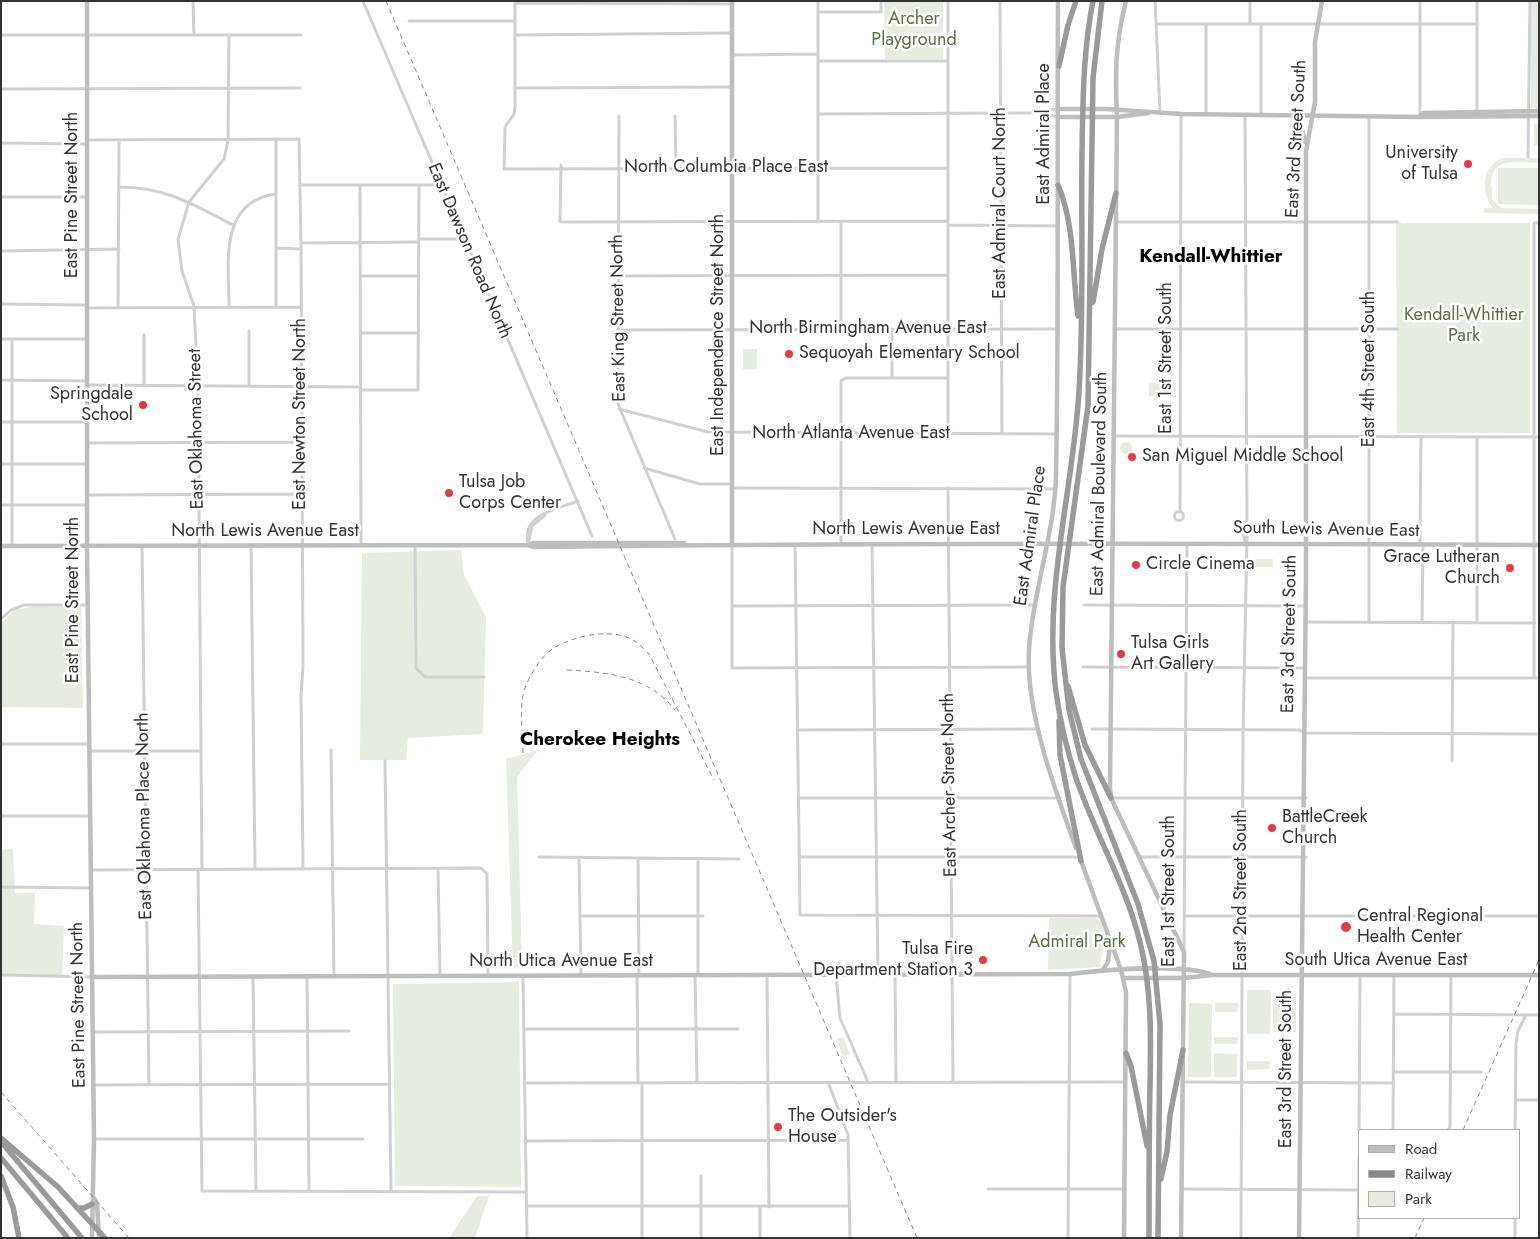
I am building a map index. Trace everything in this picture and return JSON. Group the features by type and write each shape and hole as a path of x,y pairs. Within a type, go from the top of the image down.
{"highway":[{"path":"1059,66 1068,25 1076,1"},
{"path":"1080,859 1060,755 1059,706 1053,654 1053,598 1075,441 1081,337 1082,97 1086,39 1093,1"},
{"path":"1102,1 1094,57 1092,97 1090,319 1086,426 1063,587 1063,664 1069,710 1081,759 1138,904 1154,961 1160,1024 1158,1238"},
{"path":"1058,184 1063,196 1069,234 1081,337"},
{"path":"1090,319 1102,249 1116,193"},
{"path":"1063,664 1085,745 1111,798"},
{"path":"1059,706 1077,779 1123,889 1141,945 1150,1016 1149,1238"},
{"path":"1158,1191 1183,1050"},
{"path":"1126,1054 1150,1156"},
{"path":"1,1138 58,1187 105,1238"},
{"path":"1,1142 82,1238"},
{"path":"1,1158 68,1238"},
{"path":"1,1176 13,1207 19,1238"},
{"path":"77,1208 84,1208 93,1201"}],"main road":[{"name":"East Pine Street North","path":"87,1 86,495 94,1085 92,1238"},
{"name":"East Admiral Place","path":"1058,1 1056,489 1049,544 1035,605 1029,667 1038,729 1080,859 1121,970"},
{"name":"East Admiral Boulevard South","path":"1126,1 1116,50 1111,798 1184,952"},
{"name":"East 3rd Street South","path":"1299,1238 1304,857 1303,668 1306,543 1306,151 1315,100 1315,42 1322,1"},
{"name":"East Independence Street North","path":"732,3 732,544"},
{"path":"1059,109 1181,114 1370,116 1527,113 1539,111"},
{"path":"1059,117 1117,117 1149,113"},
{"path":"1527,113 1539,116"},
{"path":"1290,114 1298,120 1304,130 1306,151"},
{"name":"North Lewis Avenue East","path":"1,546 528,545 534,547 625,547 699,544 1113,544"},
{"name":"South Lewis Avenue East","path":"1113,544 1537,544"},
{"path":"1102,970 1108,962 1111,941"},
{"name":"East 1st Street South","path":"1181,1238 1184,952"},
{"path":"1121,970 1124,978 1126,1005 1124,1238"},
{"name":"North Utica Avenue East","path":"92,977 1070,974 1121,970"},
{"name":"South Utica Avenue East","path":"1121,970 1184,970 1214,974 1539,975"},
{"name":"South Utica Avenue East","path":"1124,978 1184,978 1214,974"},
{"name":"East Pine Street North","path":"93,1201 97,1204 99,1238"}],"street":[{"path":"193,1 194,35"},
{"name":"East Dawson Road North","path":"363,1 592,536"},
{"path":"818,1 818,222"},
{"path":"818,12 881,12 881,1"},
{"path":"948,1 948,433"},
{"name":"East Admiral Court North","path":"1000,1 1002,434"},
{"path":"1155,1 1160,113"},
{"path":"1250,1 1250,24"},
{"path":"1420,1 1420,116"},
{"path":"1477,1 1477,114"},
{"path":"1528,157 1527,113 1530,105 1530,1"},
{"path":"732,3 515,2 515,88 732,87"},
{"path":"409,21 515,21"},
{"path":"1156,24 1477,24"},
{"path":"1206,24 1206,114"},
{"path":"1261,24 1261,114"},
{"path":"515,35 732,33"},
{"path":"1,35 300,35"},
{"name":"East Oklahoma Street","path":"229,35 228,140 224,159 190,202 178,238 182,271 194,306 198,386 202,1191 256,1192"},
{"path":"732,55 818,54"},
{"path":"818,61 948,61"},
{"path":"1,90 300,88"},
{"name":"North Columbia Place East","path":"515,88 514,114 505,127 504,169 561,167 618,169 948,168"},
{"path":"1042,113 1059,109"},
{"path":"818,114 1042,113 1059,117"},
{"name":"East 1st Street South","path":"1180,512 1181,114"},
{"name":"East 2nd Street South","path":"1241,1238 1246,543 1242,528 1246,521 1246,114"},
{"name":"East King Street North","path":"618,116 619,409 675,539"},
{"path":"675,116 676,168"},
{"name":"East 4th Street South","path":"1369,622 1370,116"},
{"name":"East Newton Street North","path":"276,140 299,139 301,185 301,546 304,868"},
{"path":"118,307 119,140"},
{"path":"1,143 119,140 276,140 276,307"},
{"path":"561,167 560,222 841,222 1058,226"},
{"path":"301,185 442,185"},
{"path":"360,185 361,546"},
{"path":"1,380 144,386 249,384 301,385 306,388 418,390 418,185"},
{"path":"119,187 155,189 190,202 233,225"},
{"path":"229,307 229,239 233,225 239,214 253,201 276,194"},
{"path":"1,197 86,197"},
{"path":"841,222 841,329"},
{"path":"1116,222 1397,222"},
{"path":"1303,678 1536,678 1537,330 1534,223 1539,223"},
{"path":"301,243 465,239"},
{"path":"276,248 301,249"},
{"path":"1,251 118,250"},
{"path":"618,276 948,275"},
{"path":"360,276 417,276"},
{"path":"1,304 118,307 301,307"},
{"path":"892,329 892,378"},
{"name":"North Birmingham Avenue East","path":"618,330 1057,329"},
{"path":"1115,329 1397,329"},
{"path":"249,384 250,331"},
{"path":"360,333 418,333"},
{"path":"144,335 144,386"},
{"path":"1,339 86,339"},
{"path":"12,339 12,546"},
{"path":"841,544 842,380 948,378"},
{"name":"North Atlanta Avenue East","path":"619,409 702,432 1056,434"},
{"path":"1,422 86,422"},
{"path":"1113,436 1537,437"},
{"path":"1421,437 1422,622"},
{"path":"1477,437 1477,622"},
{"path":"86,443 301,442"},
{"path":"1,464 86,464"},
{"path":"644,468 700,484 733,486 1056,489"},
{"name":"East Archer Street North","path":"948,488 947,605 953,1082"},
{"path":"86,495 301,494"},
{"path":"528,545 527,532 530,523 537,517 578,500"},
{"path":"1,505 87,505"},
{"path":"872,543 878,974"},
{"name":"East Independence Street North","path":"732,544 732,668 797,668"},
{"path":"795,544 800,915 1101,916"},
{"name":"East 1st Street South","path":"1184,952 1187,544"},
{"name":"East Oklahoma Place North","path":"142,546 149,1085"},
{"path":"252,546 255,868"},
{"path":"415,546 416,668 425,677 484,677"},
{"path":"1,619 11,610 24,605 87,605"},
{"path":"732,606 1035,605"},
{"path":"1084,605 1304,606"},
{"path":"1304,622 1535,622"},
{"path":"1452,761 1453,622"},
{"path":"797,668 1029,667"},
{"path":"1083,667 1303,668"},
{"path":"798,730 1038,729"},
{"path":"1092,729 1539,734"},
{"path":"1,744 89,744"},
{"path":"331,750 334,976"},
{"path":"89,751 201,751"},
{"path":"385,761 391,1191"},
{"path":"798,798 1060,798"},
{"path":"1111,798 1304,798"},
{"path":"1,816 90,816"},
{"path":"799,857 951,856 1080,859"},
{"path":"540,857 739,859"},
{"path":"1138,857 1304,857"},
{"path":"579,858 581,975"},
{"path":"638,858 638,1029 642,1142 642,1238"},
{"path":"697,1082 698,858"},
{"path":"91,870 255,868 484,869 487,874 488,976"},
{"path":"438,869 440,976"},
{"path":"1,887 91,888"},
{"path":"580,916 703,916"},
{"path":"1184,916 1539,916"},
{"path":"836,974 840,1018 868,1082"},
{"path":"895,974 896,1082"},
{"path":"1068,1238 1070,974"},
{"path":"1359,1129 1360,974"},
{"path":"1393,1129 1394,974"},
{"path":"1449,1129 1451,974"},
{"name":"North Utica Avenue East","path":"1,975 92,977"},
{"path":"767,975 770,1207"},
{"path":"307,976 309,1191"},
{"path":"523,976 527,1238"},
{"path":"253,977 256,1192 525,1192"},
{"path":"1394,1014 1539,1015"},
{"path":"1515,1129 1517,1036 1526,1015"},
{"path":"524,1029 738,1029"},
{"path":"93,1032 349,1031"},
{"path":"1394,1072 1481,1072"},
{"path":"828,1082 846,1126 848,1140 850,1238"},
{"path":"524,1083 1125,1082"},
{"path":"1183,1082 1394,1082"},
{"path":"94,1085 390,1084"},
{"path":"1516,1100 1539,1100"},
{"path":"94,1139 363,1139"},
{"path":"525,1141 848,1140"},
{"path":"701,1176 701,1238"},
{"path":"988,1190 1124,1189"},
{"path":"1181,1189 1358,1190 1358,1238"},
{"path":"526,1206 849,1206"},
{"path":"760,1207 760,1238"},
{"path":"1515,1219 1515,1238"}],"green space":[{"name":"Archer Playground","path":"884,1 943,1 943,59 885,59"},
{"path":"1531,1 1539,1 1539,108 1531,108"},
{"path":"1534,124 1539,124 1539,146 1534,146"},
{"path":"1504,158 1539,158 1539,163 1514,162 1501,165 1492,175 1491,185 1489,185 1492,187 1492,199 1501,208 1539,209 1539,214 1484,213 1484,208 1493,208 1486,195 1485,179 1487,172 1497,161"},
{"path":"1498,168 1539,168 1539,205 1498,204"},
{"name":"Kendall-Whittier Park","path":"1396,219 1402,223 1530,223 1530,433 1397,433"},
{"path":"743,349 757,349 757,369 743,370"},
{"path":"1176,382 1176,397 1149,396 1149,383"},
{"path":"1126,442 1132,448 1126,454 1120,448"},
{"path":"461,550 464,575 486,617 483,734 408,738 406,760 360,760 362,553"},
{"path":"1250,559 1273,559 1273,567 1250,567"},
{"path":"37,606 81,607 83,708 1,707 1,623 14,610"},
{"path":"538,750 517,777 522,967 513,968 506,759"},
{"path":"13,849 15,893 35,893 34,924 64,926 62,976 1,976 1,850"},
{"name":"Admiral Park","path":"1049,918 1095,918 1101,922 1107,942 1103,948 1100,967 1048,970"},
{"path":"519,982 521,1187 395,1186 393,984"},
{"path":"1247,990 1271,990 1270,1034 1247,1034"},
{"path":"1273,996 1296,996 1296,1032 1273,1032"},
{"path":"1189,1003 1212,1004 1211,1077 1188,1077"},
{"path":"1215,1003 1238,1003 1238,1012 1215,1012"},
{"path":"843,1037 850,1054 843,1057 837,1039"},
{"path":"1214,1037 1238,1037 1238,1044 1214,1044"},
{"path":"1214,1053 1237,1054 1237,1077 1214,1077"},
{"path":"1247,1061 1270,1061 1270,1069 1247,1070"},
{"path":"477,1196 489,1196 475,1238 449,1238"}],"railway":[{"path":"386,1 917,1238"},
{"path":"523,753 522,701 526,685 537,665 549,651 571,640 592,635 613,634 634,640 649,654 714,780"},
{"path":"567,670 597,672 640,683 665,699 675,710"},
{"path":"1463,1129 1539,960"},
{"path":"1,1092 129,1238"},
{"path":"1415,1238 1424,1219"}],"place":[{"name":"University of Tulsa","path":"1468,164"},
{"name":"Sequoyah Elementary School","path":"789,354"},
{"name":"Springdale School","path":"143,405"},
{"name":"San Miguel Middle School","path":"1132,457"},
{"name":"Tulsa Job Corps Center","path":"449,493"},
{"name":"Circle Cinema","path":"1136,565"},
{"name":"Grace Lutheran Church","path":"1510,568"},
{"name":"Tulsa Girls Art Gallery","path":"1121,654"},
{"name":"BattleCreek Church","path":"1272,828"},
{"name":"Central Regional Health Center","path":"1346,927"},
{"name":"Tulsa Fire Department Station 3","path":"983,960"},
{"name":"The Outsider's House","path":"778,1127"}],"district":[{"name":"Kendall-Whittier","path":"1211,257"},
{"name":"Cherokee Heights","path":"600,740"}]}
